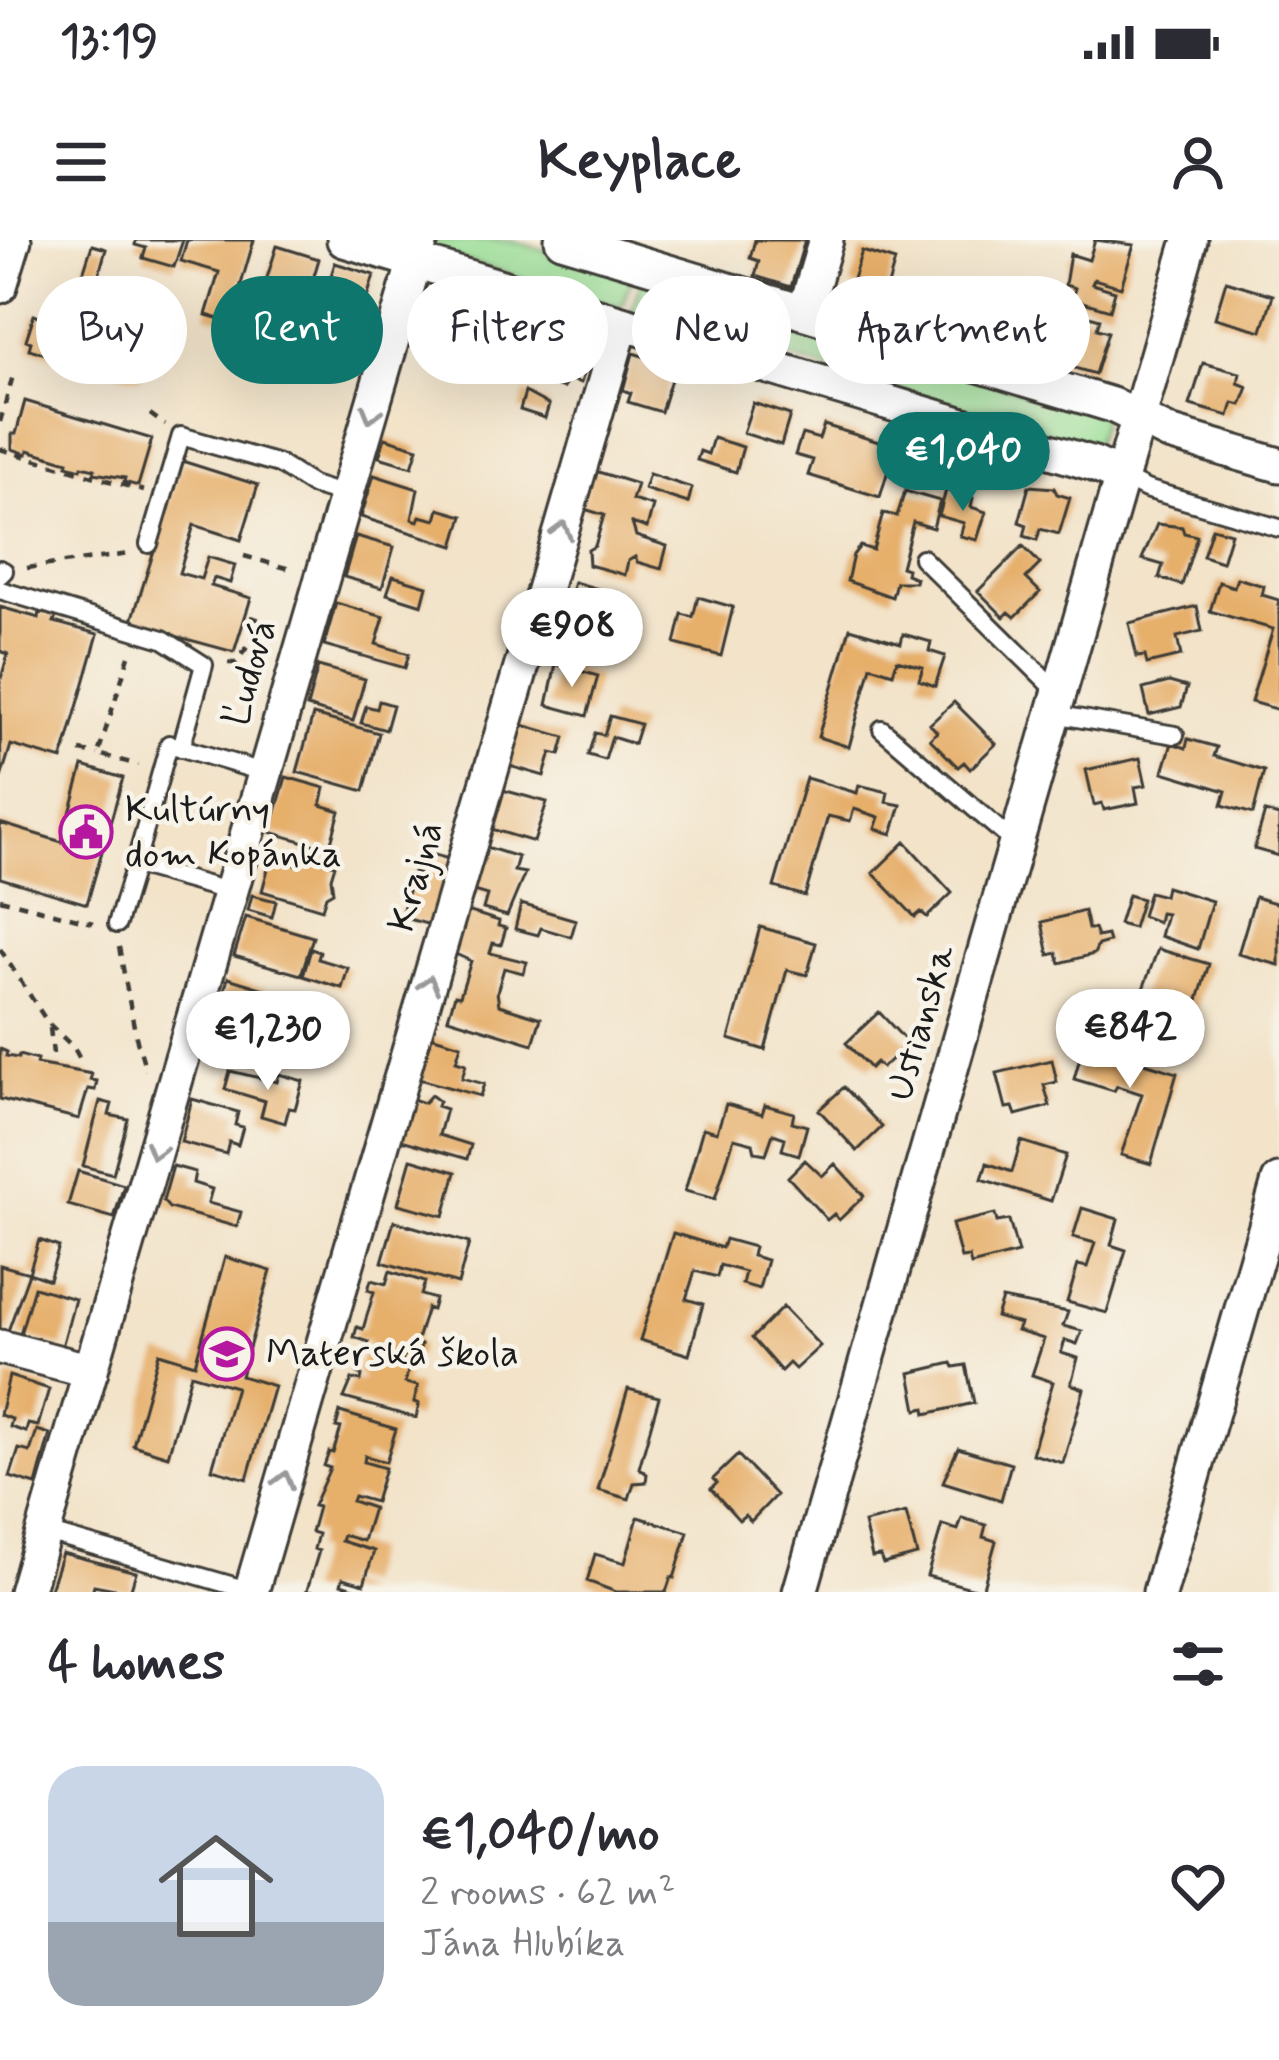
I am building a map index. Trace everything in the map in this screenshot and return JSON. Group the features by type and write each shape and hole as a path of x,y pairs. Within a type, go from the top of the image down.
{"street":[{"path":"0,286 14,240"},
{"path":"344,240 418,251 622,323 1094,464 1122,477"},
{"path":"562,240 1112,405 1169,433 1279,465"},
{"path":"805,311 826,240"},
{"name":"Ustianska","path":"800,1592 1190,240"},
{"name":"Ľudová","path":"26,1592 418,251"},
{"name":"Krajná","path":"251,1592 622,323"},
{"path":"1160,1592 1279,1181"},
{"path":"0,1346 91,1371"}],"lane":[{"path":"149,544 181,436 279,464 312,485 347,496"},
{"path":"1122,477 1279,528"},
{"path":"922,558 1057,704 1175,735"},
{"path":"0,590 163,639 204,665 182,748"},
{"path":"882,729 1018,846"},
{"path":"116,927 169,744 266,772"},
{"path":"135,865 231,892"},
{"path":"43,1531 251,1592"}],"path":[{"path":"0,422 14,372"},
{"path":"0,449 163,496"},
{"path":"1,572 140,552 149,544"},
{"path":"204,665 236,662 265,621"},
{"path":"98,754 129,656"},
{"path":"80,751 161,771"},
{"path":"0,899 116,927 136,1037 151,1081"},
{"path":"0,950 48,1023 53,1054"},
{"path":"48,1023 81,1061"}],"green space":[{"path":"434,240 511,240 632,276 622,307 608,303 608,276 515,276 433,252"},
{"path":"791,322 815,329 815,365 791,358"},
{"path":"878,384 999,384 1104,415 1094,448"}],"building":[{"path":"136,240 183,240 174,267 143,258 146,248 135,245"},
{"path":"187,240 254,240 243,276 218,276 219,272 181,261"},
{"path":"755,240 805,240 791,287 791,276 755,276 759,261 750,258"},
{"path":"1095,240 1134,245 1121,287 1094,279 1092,284 1115,291 1110,310 1090,304 1090,276 1066,276 1070,254 1089,260"},
{"path":"92,245 106,249 98,276 82,276"},
{"path":"277,246 319,259 314,276 268,276"},
{"path":"862,251 895,261 891,276 854,276"},
{"path":"335,263 374,275 374,276 331,276"},
{"path":"1226,281 1273,295 1262,331 1215,318"},
{"path":"36,316 36,351 29,349 31,342 26,340"},
{"path":"1090,316 1100,319 1097,329 1108,332 1095,374 1090,373"},
{"path":"632,357 632,384 670,384 661,412 628,402 631,393 623,390"},
{"path":"1203,363 1240,373 1238,383 1248,387 1241,405 1233,403 1229,416 1190,405"},
{"path":"525,392 549,405 545,418 520,410"},
{"path":"25,401 152,439 138,486 124,482 125,478 94,473 95,469 12,449 12,434 16,434"},
{"path":"753,403 790,415 781,445 743,433"},
{"path":"824,425 895,447 880,497 808,475 813,460 795,455 802,434 819,439"},
{"path":"385,438 418,448 412,467 379,457"},
{"path":"713,438 743,447 736,472 697,460 700,451 708,454"},
{"path":"182,461 258,485 241,540 194,525 179,573 201,579 208,557 235,565 230,583 214,578 211,586 251,598 234,652 131,624"},
{"path":"592,470 637,484 632,500 653,506 647,528 632,523 636,536 667,546 661,569 637,562 635,557 628,561 625,575 589,565 588,550 595,546 604,515 581,508"},
{"path":"649,474 692,488 688,503 644,489"},
{"path":"374,475 418,489 412,519 436,520 439,509 463,516 454,546 361,517"},
{"path":"1029,486 1054,488 1070,498 1059,534 1040,529 1037,540 1024,536 1027,525 1019,522"},
{"path":"946,490 973,498 971,507 986,512 977,540 960,536 964,523 939,516"},
{"path":"905,491 940,501 933,528 913,522 901,567 915,582 896,582 892,597 847,581 853,555 860,546 873,550 883,513 897,516"},
{"path":"1157,524 1182,527 1184,533 1197,536 1182,585 1159,578 1163,565 1142,559"},
{"path":"1212,528 1231,533 1222,562 1203,556"},
{"path":"356,536 394,547 382,588 344,577"},
{"path":"1023,546 1040,564 1026,578 1040,592 1015,617 1009,612 1004,617 978,591"},
{"path":"393,576 427,586 422,605 387,594"},
{"path":"1237,578 1264,586 1262,595 1279,600 1279,710 1251,702 1273,629 1210,611 1219,582 1234,587"},
{"path":"574,582 616,594 613,607 618,608 612,626 606,625 597,656 564,646 568,614 573,616 577,602 569,599"},
{"path":"698,597 733,607 721,656 675,644 682,614 693,617"},
{"path":"336,603 384,617 376,644 409,654 405,668 324,645"},
{"path":"1197,606 1202,631 1177,637 1181,656 1147,664 1145,656 1137,657 1129,623"},
{"path":"0,607 39,618 40,612 56,617 54,622 98,634 62,760 11,745 1,778 0,682 8,654 0,651"},
{"path":"850,628 901,643 903,634 931,642 929,651 945,656 935,686 919,680 923,667 897,660 893,673 871,666 849,747 818,737"},
{"path":"556,664 598,676 587,716 547,705"},
{"path":"318,666 365,679 353,721 307,707"},
{"path":"1169,682 1187,687 1181,707 1149,715 1143,689"},
{"path":"379,701 393,705 386,730 361,723 366,706 377,709"},
{"path":"954,702 996,744 970,769 964,762 958,767 930,739 937,732 930,724"},
{"path":"313,715 379,733 364,791 297,772"},
{"path":"610,716 640,724 634,744 612,737 605,760 588,755 595,733 604,735"},
{"path":"519,724 565,737 560,755 551,753 544,776 506,765"},
{"path":"1188,739 1217,747 1214,756 1264,771 1253,814 1222,805 1226,791 1163,772 1172,743 1186,748"},
{"path":"1140,758 1146,785 1135,787 1138,803 1104,810 1102,803 1094,805 1086,770"},
{"name":"Kultúrny dom Kopánka","path":"83,766 123,778 87,904 0,878 0,823 62,842"},
{"path":"286,777 325,788 321,805 340,811 329,849 270,832"},
{"path":"806,778 857,793 859,785 888,792 886,802 901,805 892,834 875,829 879,817 854,809 850,821 828,816 805,896 774,887"},
{"path":"499,789 547,802 534,842 488,828"},
{"path":"1265,812 1279,816 1279,856 1254,849"},
{"path":"905,842 952,893 927,917 921,912 915,917 873,873"},
{"path":"483,846 518,857 514,871 525,873 507,916 483,909 487,895 470,890"},
{"path":"427,853 453,860 434,926 401,917 413,872 422,875"},
{"path":"302,855 335,865 333,892 326,896 322,909 262,891 271,858 299,866"},
{"path":"1166,887 1212,901 1198,949 1160,936 1166,914 1160,913 1158,922 1142,916 1149,892 1164,896"},
{"path":"252,895 276,901 272,917 248,910"},
{"path":"1128,895 1142,899 1133,928 1119,924"},
{"path":"1255,897 1279,904 1279,965 1238,954"},
{"path":"521,904 576,920 571,937 541,928 538,935 515,929"},
{"path":"464,910 499,921 498,926 506,928 501,945 493,943 490,953 527,962 523,973 504,968 497,992 499,1005 541,1018 533,1044 448,1018 471,961 451,952"},
{"path":"1084,911 1088,929 1094,929 1097,937 1107,935 1109,942 1098,945 1094,954 1060,963 1057,953 1049,955 1042,922"},
{"path":"246,917 313,937 301,975 234,956"},
{"path":"760,927 816,943 807,975 787,970 765,1050 729,1039"},
{"path":"311,949 320,952 318,959 348,968 342,988 303,976"},
{"path":"1158,949 1209,964 1194,1013 1140,997"},
{"path":"228,978 264,989 259,1004 269,1006 262,1032 216,1019"},
{"path":"879,1012 908,1043 882,1068 876,1062 870,1068 846,1043"},
{"path":"275,1024 292,1029 288,1040 272,1035"},
{"path":"427,1035 461,1045 456,1061 466,1064 462,1078 484,1084 480,1096 415,1078"},
{"path":"1086,1036 1127,1049 1125,1057 1177,1073 1151,1164 1121,1155 1142,1094 1074,1079"},
{"path":"288,1040 310,1046 305,1061 283,1054"},
{"path":"0,1049 6,1056 19,1055 37,1060 36,1064 92,1074 90,1080 97,1081 95,1090 88,1089 79,1119 0,1099"},
{"path":"1052,1060 1057,1082 1044,1085 1050,1106 1016,1115 1013,1107 1006,1108 997,1073"},
{"path":"230,1071 277,1082 279,1074 303,1081 295,1109 289,1108 285,1123 261,1116 265,1101 225,1089"},
{"path":"844,1087 882,1127 857,1151 819,1110"},
{"path":"431,1095 439,1101 437,1106 446,1109 439,1135 471,1145 467,1159 398,1139 410,1098 424,1103"},
{"path":"192,1099 238,1112 235,1125 243,1127 238,1145 229,1142 226,1154 181,1142"},
{"path":"100,1101 112,1104 109,1115 128,1119 113,1174 83,1166"},
{"path":"726,1104 762,1114 765,1105 794,1113 792,1122 807,1126 799,1155 782,1150 785,1138 773,1134 766,1154 755,1152 753,1143 734,1138 715,1199 685,1191 703,1128 717,1132"},
{"path":"1021,1141 1066,1155 1051,1201 982,1179 987,1163 1012,1172"},
{"path":"411,1159 456,1172 444,1216 398,1204"},
{"path":"805,1160 822,1176 835,1164 864,1196 839,1220 834,1214 827,1220 788,1177"},
{"path":"173,1166 195,1172 193,1183 212,1189 208,1203 241,1212 237,1227 169,1208 163,1201"},
{"path":"78,1171 124,1185 114,1218 68,1205"},
{"path":"1082,1208 1118,1219 1111,1245 1126,1250 1107,1313 1067,1302 1078,1265 1087,1267 1095,1243 1073,1237"},
{"path":"995,1214 997,1222 1009,1220 1018,1253 971,1265 969,1257 961,1258 952,1224"},
{"path":"394,1221 469,1243 458,1284 382,1262"},
{"path":"673,1233 722,1248 725,1239 754,1247 752,1256 767,1260 759,1289 742,1284 745,1272 720,1265 717,1277 695,1271 686,1299 703,1304 689,1355 640,1340"},
{"path":"39,1240 59,1247 49,1280 29,1273"},
{"path":"225,1257 271,1271 241,1376 274,1386 247,1479 212,1469 236,1387 191,1374 168,1456 133,1445 159,1353 195,1364"},
{"path":"0,1265 29,1273 8,1331 0,1329"},
{"path":"390,1271 425,1282 421,1295 435,1299 432,1310 427,1308 416,1343 421,1345 418,1356 405,1352 401,1365 409,1367 405,1383 418,1386 416,1418 344,1398 352,1379 361,1381 357,1372 369,1342 354,1337 357,1327 363,1329 374,1292 368,1290 371,1280 386,1284"},
{"path":"34,1287 75,1299 62,1347 20,1334"},
{"path":"1002,1299 1068,1312 1063,1326 1082,1331 1077,1344 1065,1340 1061,1353 1078,1358 1071,1384 1084,1389 1063,1463 1032,1454 1053,1382 1032,1375 1044,1339 1017,1331 1020,1324 996,1317"},
{"path":"783,1307 820,1346 795,1369 789,1363 781,1371 752,1338"},
{"path":"952,1363 954,1367 966,1365 974,1403 926,1414 925,1408 917,1410 910,1373"},
{"path":"9,1376 49,1389 38,1426 28,1424 26,1432 10,1427 12,1419 0,1415"},
{"path":"628,1389 659,1397 639,1468 647,1474 646,1482 634,1483 629,1499 598,1490"},
{"path":"340,1412 396,1429 386,1462 365,1456 364,1462 385,1468 375,1502 354,1496 352,1501 373,1508 363,1541 343,1535 341,1541 374,1551 364,1584 343,1578 341,1584 365,1592 312,1592 307,1590 319,1551 314,1549 318,1534 311,1532 318,1507 313,1506 330,1468 324,1466 341,1428 336,1427"},
{"path":"37,1430 50,1434 36,1485 10,1477 19,1449 30,1452"},
{"path":"958,1448 1011,1464 1001,1500 943,1482"},
{"path":"738,1455 776,1495 751,1521 745,1515 739,1520 711,1489 717,1483 713,1479"},
{"path":"906,1513 917,1555 883,1564 880,1556 872,1557 864,1523"},
{"path":"638,1517 688,1532 666,1592 616,1592 587,1581 595,1554 625,1563"},
{"path":"962,1518 986,1525 983,1537 996,1541 982,1591 927,1576 942,1525 958,1530"},
{"path":"62,1553 136,1572 130,1592 94,1585 92,1592 49,1592"}],"place":[{"name":"Kultúrny dom Kopánka","path":"86,832"},
{"name":"Materská škola","path":"227,1354"}]}
